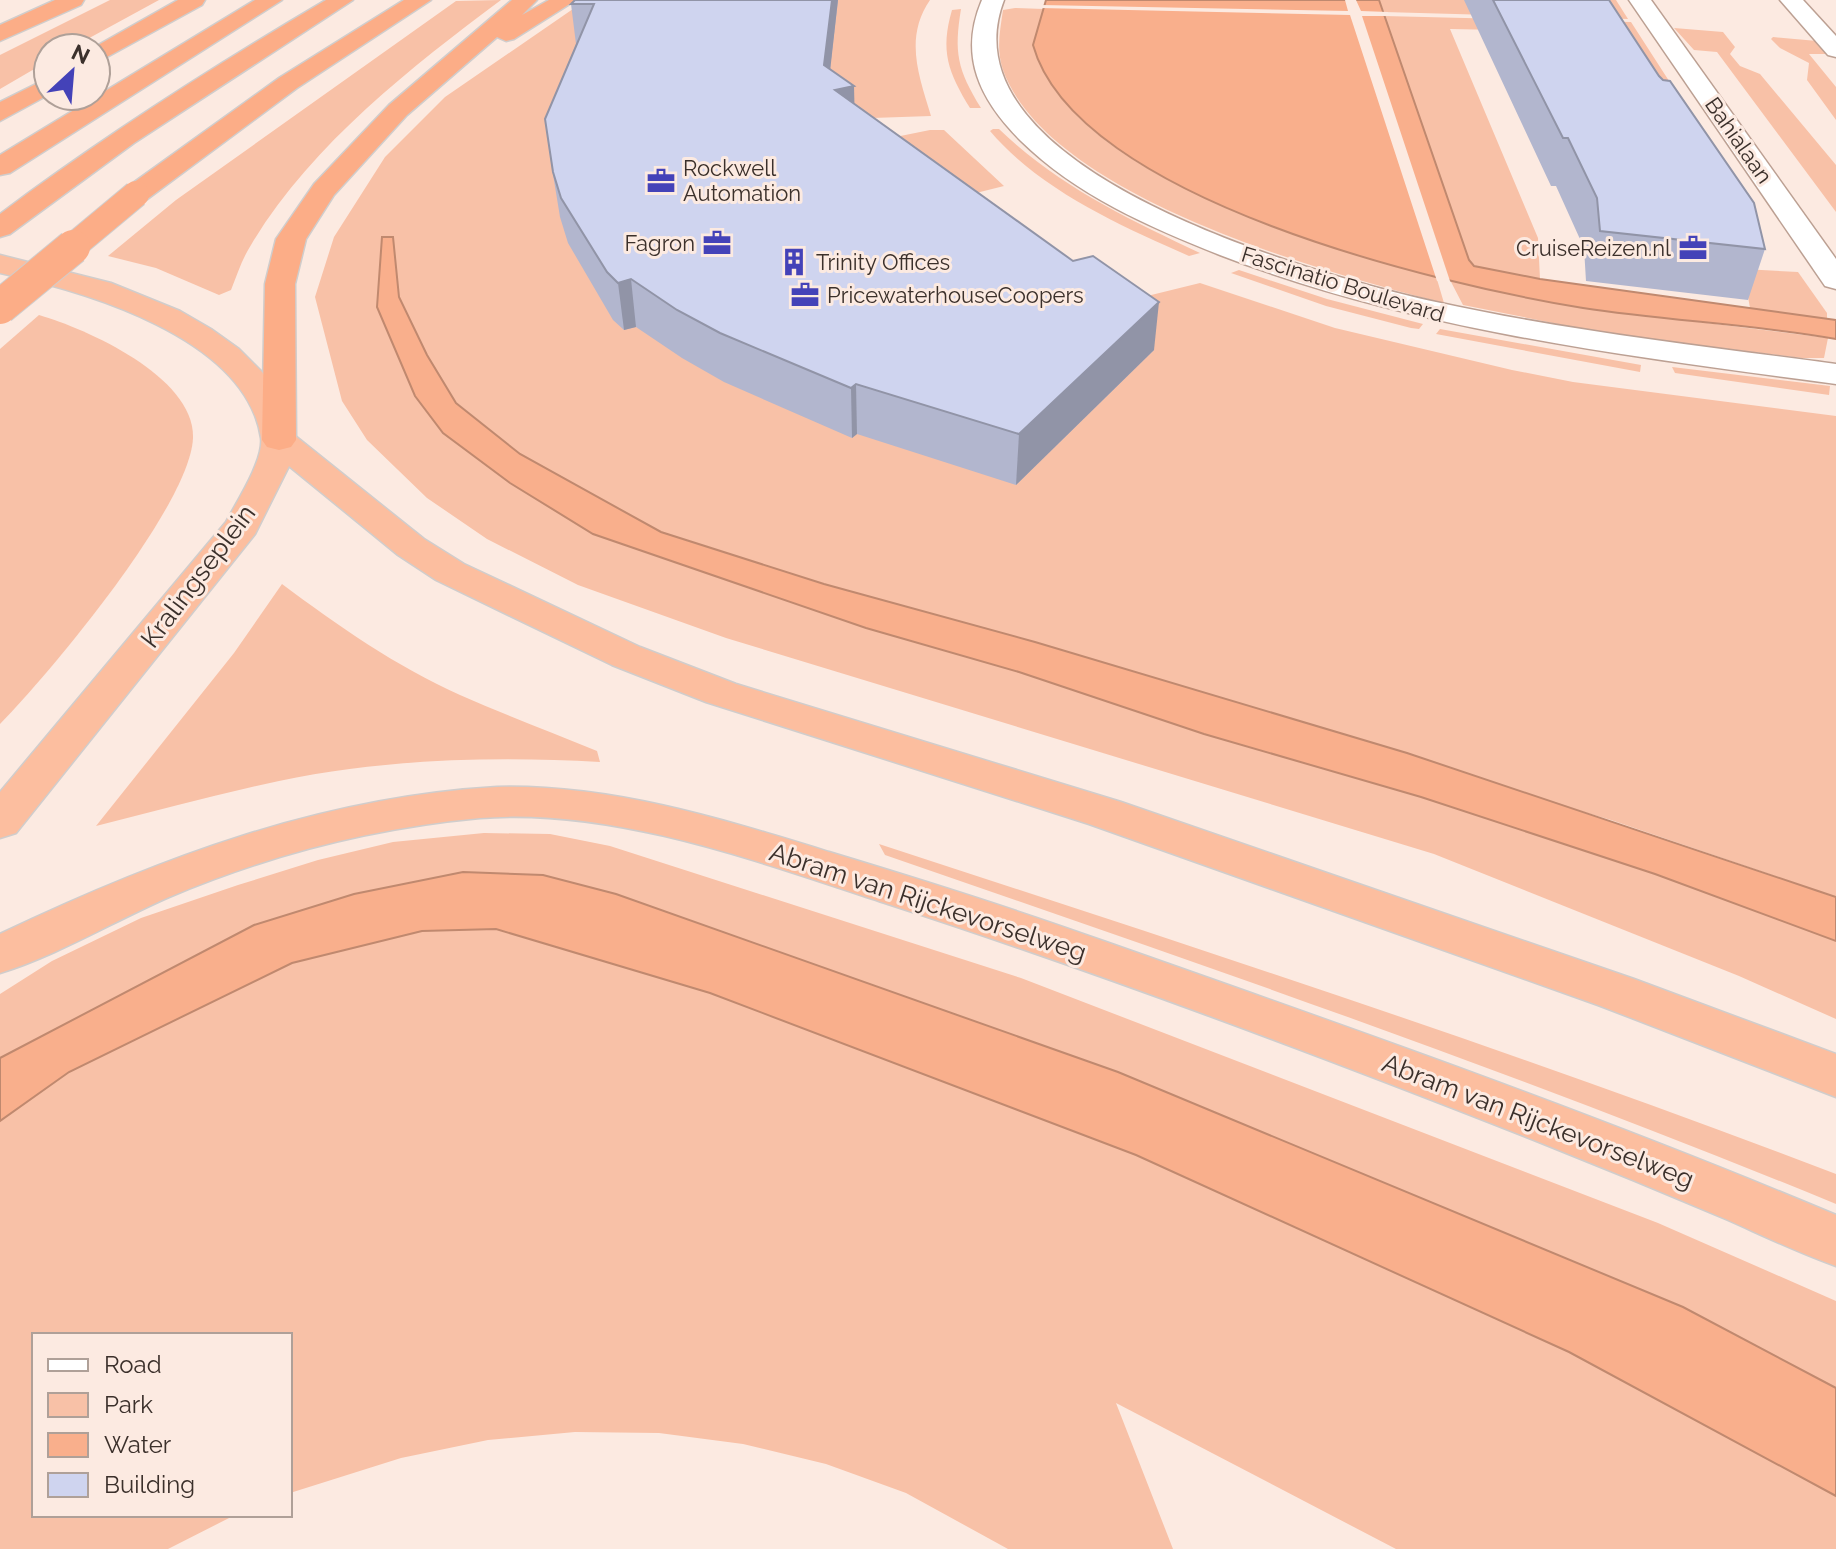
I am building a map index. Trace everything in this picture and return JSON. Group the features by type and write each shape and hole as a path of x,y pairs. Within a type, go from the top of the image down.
{"highway":[{"path":"0,34 73,0"},
{"path":"112,47 194,0"},
{"path":"0,167 271,0"},
{"path":"0,228 55,185 213,76 342,0"},
{"path":"0,307 136,194 288,83 420,0"},
{"path":"279,440 280,284 291,239 324,190 364,145 438,73 526,0"},
{"path":"438,73 565,0"},
{"path":"0,113 32,94"},
{"path":"0,264 100,290 206,340 238,364 253,382 279,440 411,547 450,572 626,656 721,693 1118,817 1616,992 1836,1076"},
{"name":"Kralingseplein","path":"0,822 242,526 268,477 279,440"},
{"name":"Abram van Rijckevorselweg","path":"0,955 196,867 265,843 328,826 405,811 517,802 637,815 761,847 1036,936 1609,1145 1836,1241"}],"street":[{"name":"Fascinatio Boulevard","path":"993,0 983,25 981,49 995,91 1010,114 1036,142 1080,175 1132,206 1184,230 1308,277 1458,318 1554,336 1836,374"},
{"name":"Bahialaan","path":"1640,0 1836,280"},
{"path":"1791,0 1833,44"}],"green space":[{"path":"110,0 159,0 100,32 46,32"},
{"path":"501,0 398,81 332,142 275,209 248,250 231,290 219,295 156,268 108,256 176,200 456,1"},
{"path":"586,0 930,0 918,29 916,57 931,116 872,118 713,174 930,130 944,130 1004,186 944,201 761,391 1200,283 1335,328 1512,370 1573,382 1836,416 1836,897 1611,820 824,584 661,532 520,454 456,402 427,355 399,297 392,237 382,238 377,307 415,396 443,433 510,483 593,534 866,628 1019,672 1204,734 1421,797 1655,874 1836,941 1836,1019 1739,976 1434,854 726,638 578,585 487,539 427,498 367,440 342,401 315,297 334,237 385,157 445,97"},
{"path":"1379,0 1616,0 1628,19 1384,12"},
{"path":"961,9 959,60 981,108 970,108 948,61 948,25 952,10"},
{"path":"1044,9 1033,45 1056,91 1095,132 1146,167 1204,198 1329,245 1436,276 1444,303 1331,272 1196,222 1131,191 1074,155 1030,115 1003,70 999,47 1003,10"},
{"path":"1384,16 1631,22 1671,84 1623,82 1591,32 1450,29 1538,238 1540,279 1484,270 1469,261"},
{"path":"1674,28 1723,32 1735,47 1730,54 1740,66 1760,74 1836,165 1836,212 1717,52 1694,50"},
{"path":"32,39 32,70 0,89 0,55"},
{"path":"1771,39 1817,41 1829,54 1809,54 1836,87 1836,120 1807,80 1809,63 1780,48"},
{"path":"999,129 1045,168 1095,200 1200,253 1189,256 1082,204 1032,171 990,131"},
{"path":"1743,269 1798,272 1827,313 1827,319 1750,308"},
{"path":"1239,270 1327,299 1423,324 1419,329 1411,328 1326,306 1231,273"},
{"path":"1450,280 1585,308 1828,338 1824,358 1802,358 1613,335 1463,305"},
{"path":"39,315 109,344 158,376 177,395 189,416 193,438 186,468 144,545 82,629 0,724 0,349"},
{"path":"1440,329 1641,365 1640,372 1436,334"},
{"path":"1672,367 1830,386 1829,395 1675,373"},
{"path":"282,584 346,630 413,672 597,751 600,762 479,760 358,768 256,786 96,826 234,653"},
{"path":"484,833 550,834 610,846 1021,978 1658,1223 1836,1301 1836,1388 1683,1307 1118,1072 616,894 543,875 463,872 354,894 254,925 0,1058 0,994 52,961 141,918 318,860 393,842"},
{"path":"879,844 1360,1003 1718,1129 1836,1174 1836,1204 1482,1066 885,855"},
{"path":"496,929 710,993 1136,1155 1569,1352 1836,1496 1836,1549 1396,1549 1116,1403 1173,1549 1008,1549 906,1493 826,1464 743,1444 659,1433 575,1432 488,1440 401,1458 292,1492 292,1333 32,1333 32,1517 231,1517 168,1549 0,1549 0,1121 69,1072 292,963 422,931"}],"water":[{"path":"1046,0 1379,0 1469,260 1474,266 1540,279 1836,320 1836,339 1583,308 1521,296 1358,256 1271,226 1189,190 1117,148 1063,100 1033,45"},
{"path":"382,237 393,237 399,297 427,355 456,403 520,454 661,532 824,584 1035,642 1407,753 1836,897 1836,941 1655,874 1421,797 1204,734 1019,672 866,628 593,534 510,483 443,433 415,396 377,307"},
{"path":"463,872 543,875 616,894 1118,1072 1683,1307 1836,1388 1836,1496 1569,1352 1136,1155 710,993 496,929 422,931 292,963 69,1072 0,1121 0,1058 254,925 354,894"}],"pier":[{"path":"1345,0 1356,0 1361,11 1388,12 1388,16 1362,16 1451,284 1437,281 1350,15 1040,8 1041,5 1348,11"}],"building":[{"name":"Trinity Offices","path":"575,0 832,0 824,65 854,86 835,90 1073,261 1093,256 1159,302 1019,434 856,384 851,388 720,333 677,310 631,279 618,283 607,272 561,198 553,172 545,119 594,4 571,4"},
{"path":"1493,0 1609,0 1659,76 1670,81 1754,203 1765,249 1600,231 1597,198"}],"place":[{"name":"Rockwell Automation","path":"661,181"},
{"name":"Fagron","path":"717,243"},
{"name":"CruiseReizen.nl","path":"1693,248"},
{"name":"Trinity Offices","path":"794,262"},
{"name":"PricewaterhouseCoopers","path":"805,295"}]}
